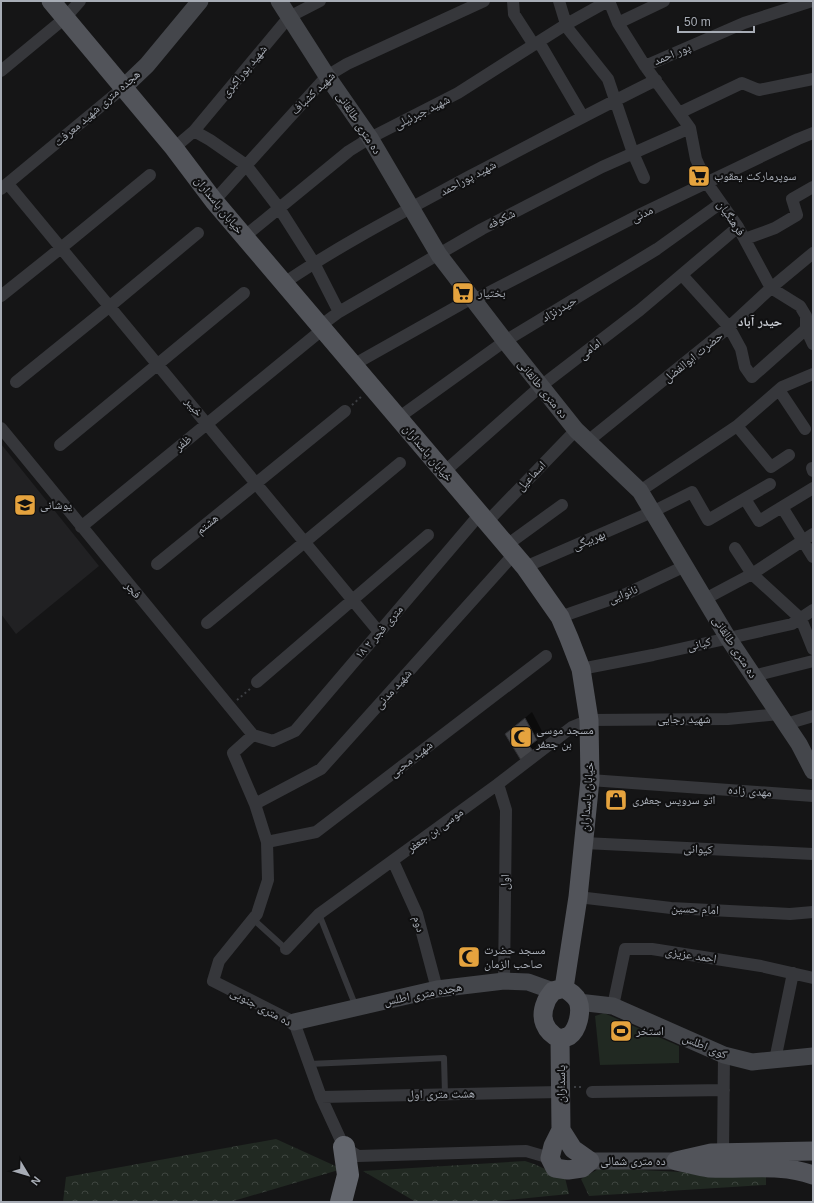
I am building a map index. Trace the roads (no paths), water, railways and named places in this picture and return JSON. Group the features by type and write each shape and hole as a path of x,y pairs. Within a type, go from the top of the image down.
{"highway":[{"path":"342,1202 348,1175 344,1147"}],"main road":[{"name":"خیابان پاسداران","path":"51,1 174,148 214,201 515,555 560,617 581,669 589,720 590,780 578,897 559,990"},
{"path":"559,990 573,993 578,1002 579,1015 576,1027 570,1036 560,1039 552,1036 546,1027 543,1014 546,1001 559,990"},
{"name":"پاسداران","path":"550,1158 553,1146 561,1130 560,1039"},
{"path":"550,1158 555,1168 568,1170 582,1168 590,1161 573,1149 561,1130"},
{"path":"676,1161 711,1153 813,1151"},
{"path":"676,1161 708,1168 766,1168 803,1171 813,1175"}],"street":[{"path":"1,71 65,18 80,1"},
{"name":"هجده متری شهید معرفت","path":"4,186 124,87 147,65 200,1"},
{"name":"ده متری طالقانی","path":"279,1 327,76 370,138 439,255 505,341 582,435 640,491 728,638 799,744 813,771"},
{"name":"شهید پوراکبری","path":"174,148 194,131 289,17 320,1"},
{"name":"شهید کشباف","path":"214,201 327,76 347,64 484,1"},
{"path":"513,1 514,14 536,44 583,117"},
{"path":"559,1 566,24 608,79 633,153 644,178"},
{"name":"شهید جبرئیلی","path":"245,236 349,151 370,138 458,93 566,24 609,1"},
{"name":"فرهنگیان","path":"609,1 618,23 645,66 690,128 696,159 706,183 738,227 771,288"},
{"path":"618,23 664,1"},
{"name":"پور احمد","path":"645,66 744,23 812,1"},
{"path":"680,113 742,83 759,90 813,79"},
{"name":"شهید پوراحمد","path":"284,283 314,263 411,208 615,100 656,80"},
{"name":"شکوفه","path":"322,327 340,312 482,229 602,167 690,128"},
{"path":"194,131 210,140 246,165 279,208 314,263 340,312"},
{"name":"مدنی","path":"353,365 473,299 639,215 813,133"},
{"path":"1,296 150,175"},
{"name":"خیبر","path":"4,186 62,248 379,632"},
{"path":"745,239 775,228 797,215 792,199 813,188"},
{"name":"حیدرنژاد","path":"398,418 505,341 657,249 721,203"},
{"name":"امامی","path":"444,472 541,386 640,310 738,227"},
{"path":"16,382 198,233"},
{"name":"حضرت ابوالفضل","path":"582,435 729,327 813,252"},
{"path":"682,275 729,327 741,349 745,367 752,377 810,334 806,316 800,306 771,288"},
{"path":"60,445 244,293"},
{"name":"ظفر","path":"81,527 322,327"},
{"path":"640,491 737,426 782,387 813,374"},
{"path":"779,390 805,429"},
{"name":"هشتم","path":"158,564 345,410"},
{"path":"737,426 771,468 789,455"},
{"name":"فجر","path":"1,428 253,735"},
{"name":"اسماعیل","path":"483,518 582,435"},
{"path":"207,623 400,463"},
{"path":"770,484 745,499 759,521 813,488"},
{"name":"بهربیگی","path":"515,555 652,512 692,492 708,520 745,499"},
{"path":"515,555 562,505"},
{"path":"782,507 813,557"},
{"name":"۱۸ متری فجر ۲","path":"253,735 273,741 295,731 379,632 483,518"},
{"path":"705,599 752,574 813,534"},
{"path":"257,682 428,535"},
{"path":"735,548 752,574 801,618 813,648"},
{"name":"شهید مدنی","path":"256,804 322,769 515,555"},
{"name":"نانوایی","path":"560,617 626,594 685,566"},
{"name":"کیانی","path":"581,669 653,655 792,624 813,610"},
{"name":"شهید محبی","path":"267,842 316,832 546,656"},
{"path":"754,676 813,661"},
{"name":"شهید رجایی","path":"589,720 783,719 813,716"},
{"name":"موسی بن جعفر","path":"286,949 319,914 498,784 572,727 589,720"},
{"name":"ده متری جنوبی","path":"253,735 233,753 256,804 267,842 268,880 257,914 219,961 213,981 294,1022 321,1097 344,1147"},
{"name":"مهدی زاده","path":"590,780 813,796"},
{"name":"اول","path":"498,784 506,810 504,981"},
{"name":"کیوانی","path":"584,843 813,854"},
{"name":"دوم","path":"393,861 417,914 437,989"},
{"name":"امام حسین","path":"578,897 671,908 790,914 813,912"},
{"name":"احمد عزیزی","path":"613,1006 625,949 652,949 762,966 813,978"},
{"path":"775,1060 793,973"},
{"name":"هجده متری اطلس","path":"294,1022 437,989 504,981 528,982 559,990"},
{"name":"کوی اطلس","path":"578,1002 613,1006 724,1055 752,1062 812,1054"},
{"path":"723,1153 724,1055"},
{"name":"هشت متری اول","path":"321,1097 561,1090"},
{"path":"592,1092 724,1090"},
{"path":"344,1147 358,1156 526,1151 550,1158"},
{"name":"ده متری شمالی","path":"590,1161 676,1161"}],"lane":[{"path":"319,914 356,1008"},
{"path":"253,919 286,949"},
{"path":"309,1064 444,1058 445,1094"}],"place":[{"name":"سوپرمارکت یعقوب","path":"699,176"},
{"name":"بختیار","path":"463,293"},
{"name":"یوشانی","path":"25,505"},
{"name":"مسجد موسی بن جعفر","path":"521,737"},
{"name":"اتو سرویس جعفری","path":"616,800"},
{"name":"مسجد حضرت صاحب الزمان","path":"469,957"},
{"name":"استخر","path":"621,1031"}],"district":[{"name":"حیدر آباد","path":"760,321"}]}
